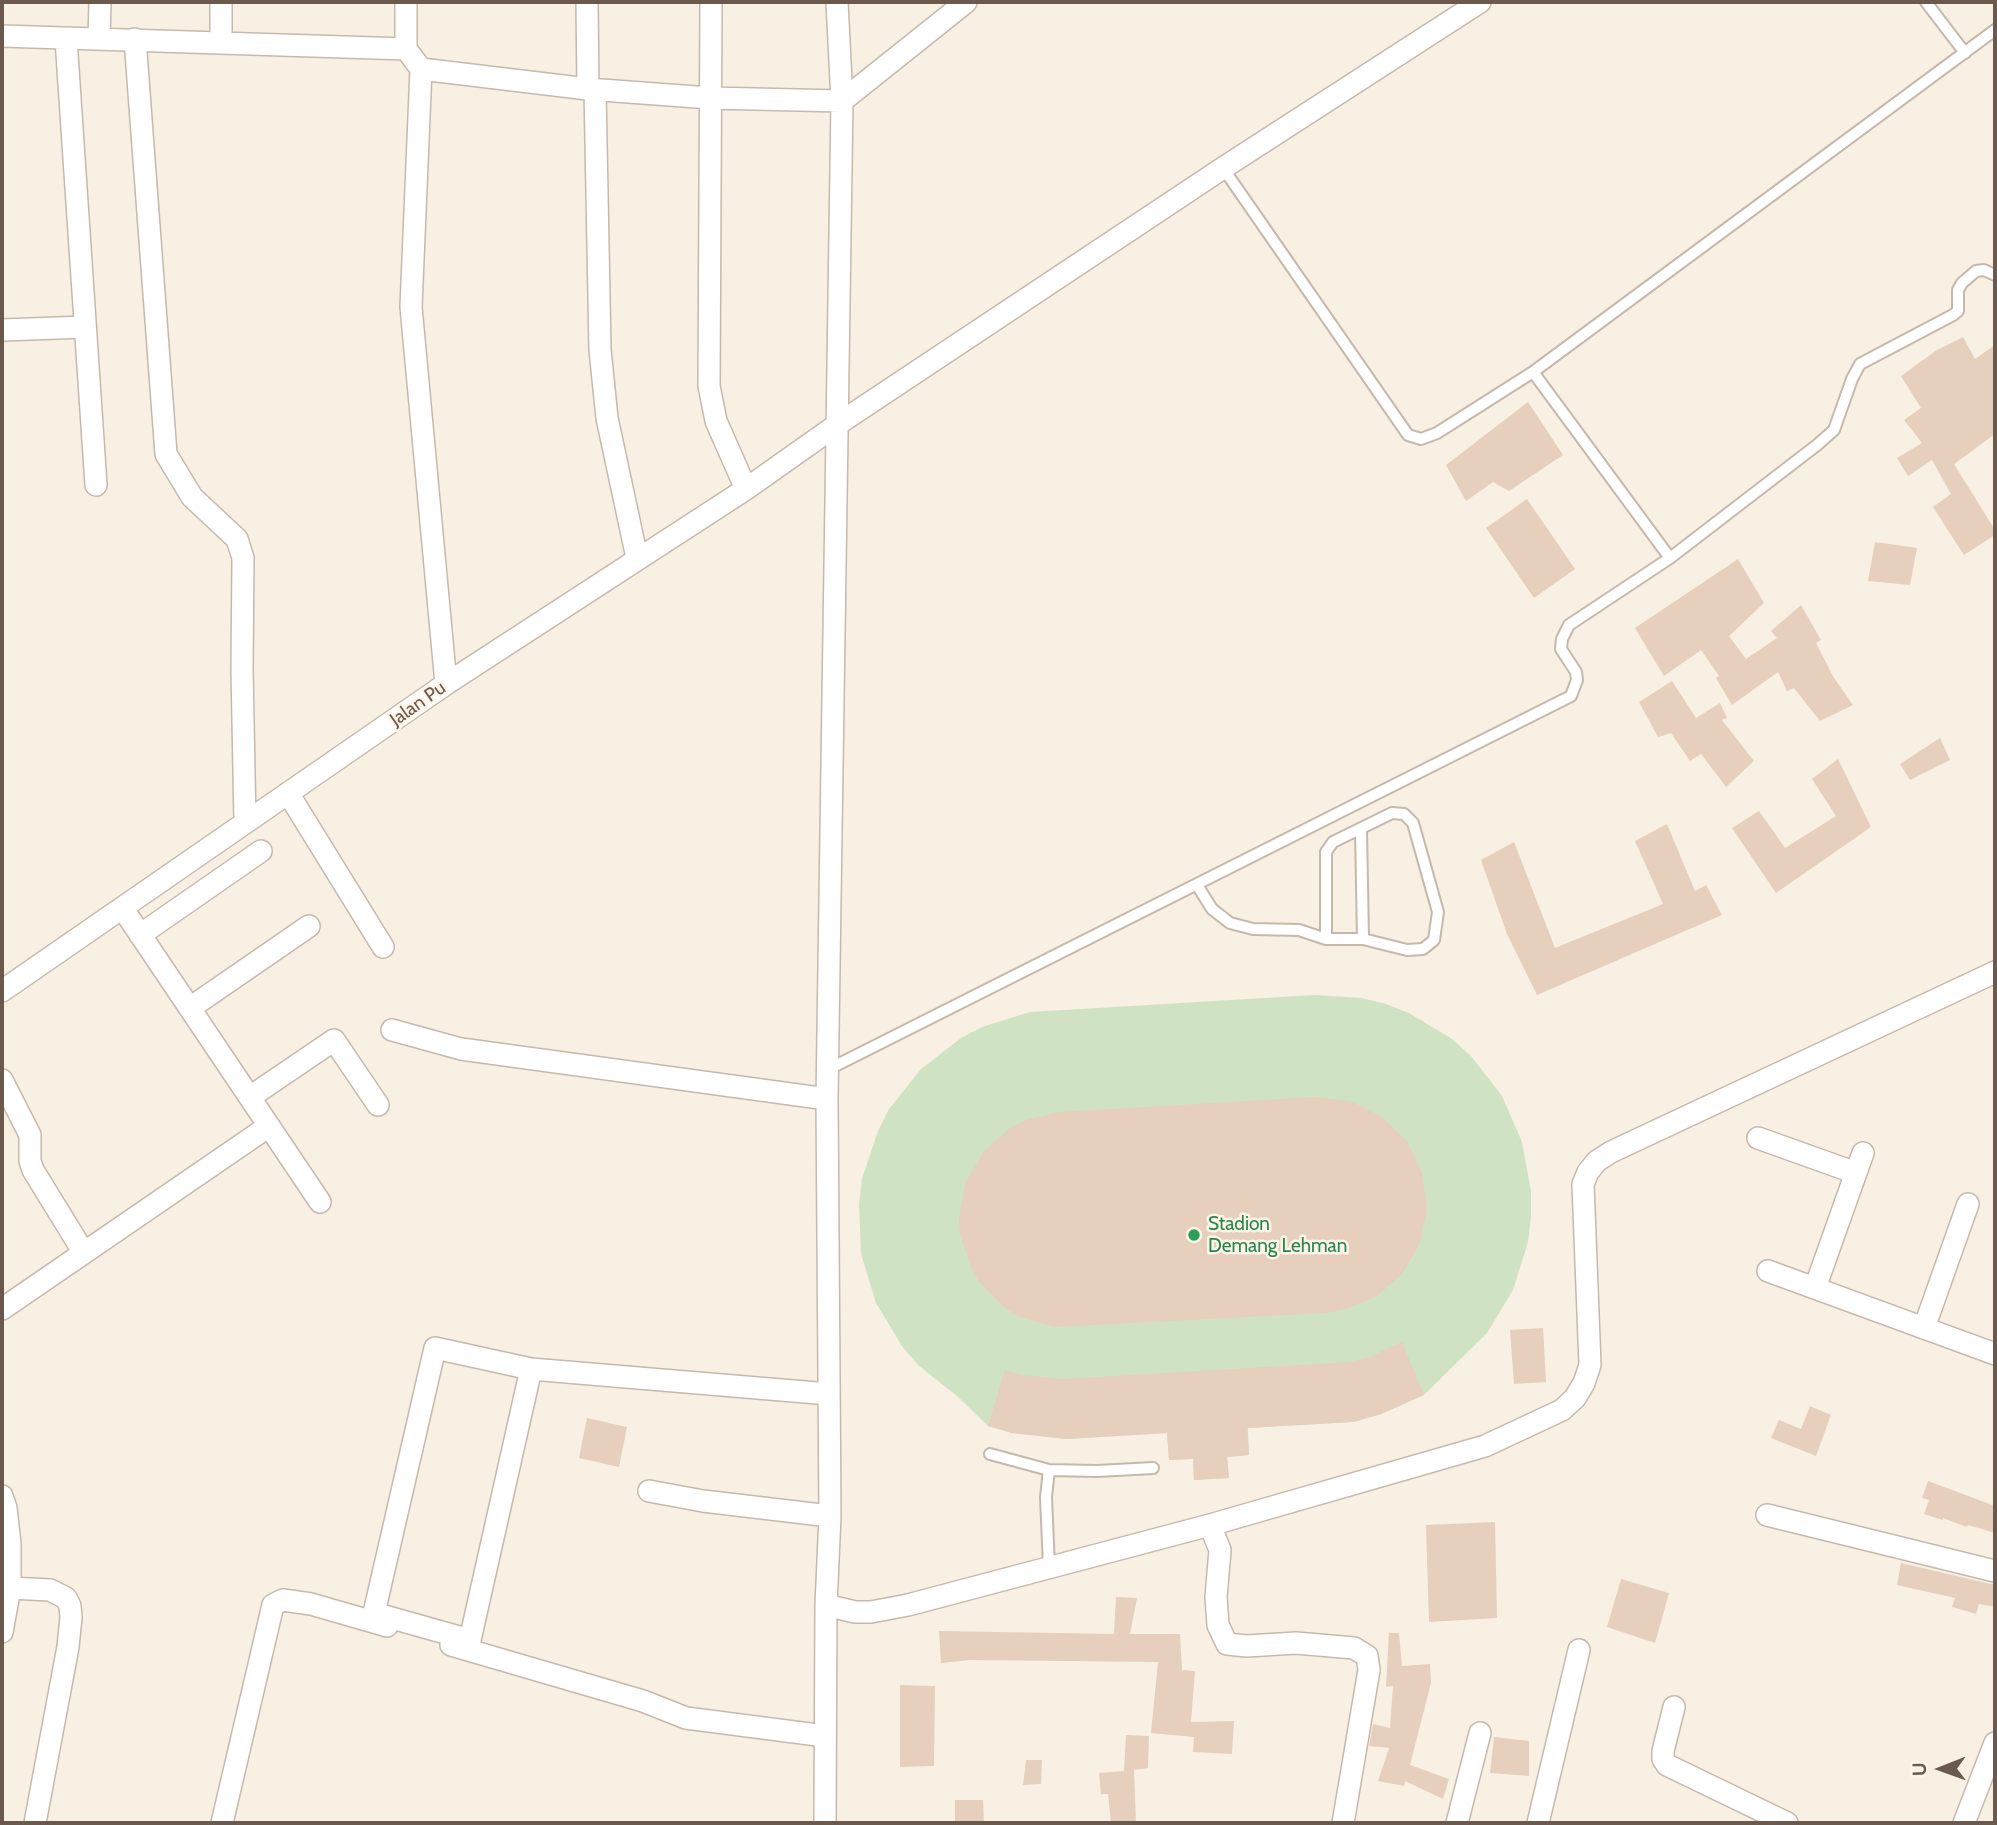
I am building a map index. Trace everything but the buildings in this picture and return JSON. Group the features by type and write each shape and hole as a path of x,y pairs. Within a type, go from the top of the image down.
{"street":[{"path":"99,39 100,2"},
{"path":"221,2 221,43"},
{"path":"406,2 405,48 421,69 411,307 446,684"},
{"path":"587,2 601,362 607,418 637,558"},
{"path":"711,2 709,386 716,421 746,489"},
{"path":"825,1823 826,1605 830,1516 827,1070 842,101 837,2"},
{"path":"421,69 591,89 710,98 842,101 966,2"},
{"name":"Jalan Pu","path":"2,991 446,684 746,489 838,424 1223,168 1480,2"},
{"path":"2,36 405,48"},
{"path":"66,39 96,485"},
{"path":"135,39 166,454 192,497 237,539 243,558 245,823"},
{"path":"2,330 85,327"},
{"path":"288,793 383,947"},
{"path":"140,934 261,852"},
{"path":"123,909 320,1202"},
{"path":"190,1008 309,926"},
{"path":"826,1605 855,1612 888,1609 1210,1525 1485,1446 1562,1410 1575,1398 1590,1365 1583,1184 1597,1161 1611,1152 1995,972"},
{"path":"392,1030 461,1049 827,1099"},
{"path":"250,1097 334,1040 378,1105"},
{"path":"2,1080 30,1135 30,1161 33,1170 84,1253"},
{"path":"2,1309 269,1126"},
{"path":"1758,1138 1860,1163 1815,1288"},
{"path":"1924,1328 1968,1204"},
{"path":"1768,1271 1995,1354"},
{"path":"531,1369 470,1640 374,1613 435,1348 531,1369 829,1394"},
{"path":"649,1491 703,1501 830,1516"},
{"path":"2,1632 10,1588 9,1544 3,1505"},
{"path":"1767,1515 1995,1571"},
{"path":"1210,1525 1220,1550 1216,1597 1218,1625 1227,1644 1247,1646 1296,1643 1354,1648 1367,1656 1369,1670 1343,1823"},
{"path":"10,1588 50,1590 66,1598 70,1606 66,1658 35,1823"},
{"path":"222,1823 273,1605 283,1600 311,1604 643,1701 686,1717 825,1736"},
{"path":"1538,1823 1579,1650"},
{"path":"1674,1707 1662,1759 1667,1765 1787,1823"},
{"path":"1457,1823 1480,1733"},
{"path":"1964,1823 1995,1744"}],"lane":[{"path":"1926,2 1965,53"},
{"path":"1223,168 1408,435 1420,439 1437,433 1533,372 1995,30"},
{"path":"827,1070 1571,696 1577,680 1576,672 1561,649 1562,639 1569,625 1670,558 1817,445 1834,430 1860,364 1958,310 1958,290 1976,271 1984,270 1995,275"},
{"path":"1533,372 1670,558"},
{"path":"1197,885 1212,909 1230,923 1253,929 1299,930 1326,939 1363,939 1407,950 1423,949 1434,940 1438,912 1413,823 1404,814 1392,813 1333,842 1325,852 1326,939"},
{"path":"1361,829 1363,939"},
{"path":"990,1454 1049,1470 1153,1468"},
{"path":"1049,1470 1046,1497 1049,1567"}],"green space":[{"name":"Stadion Demang Lehman","path":"1315,995 1361,998 1386,1004 1409,1013 1452,1039 1471,1056 1502,1096 1522,1142 1531,1191 1531,1217 1528,1242 1513,1290 1487,1333 1424,1395 1381,1414 1353,1422 1248,1428 1249,1455 1227,1457 1229,1478 1194,1480 1193,1459 1169,1460 1167,1433 1067,1439 1012,1433 988,1426 957,1396 918,1365 902,1346 876,1303 861,1254 859,1204 862,1179 878,1131 889,1109 921,1069 961,1038 982,1027 1030,1012"}],"place":[{"name":"Stadion Demang Lehman","path":"1194,1235"}]}
